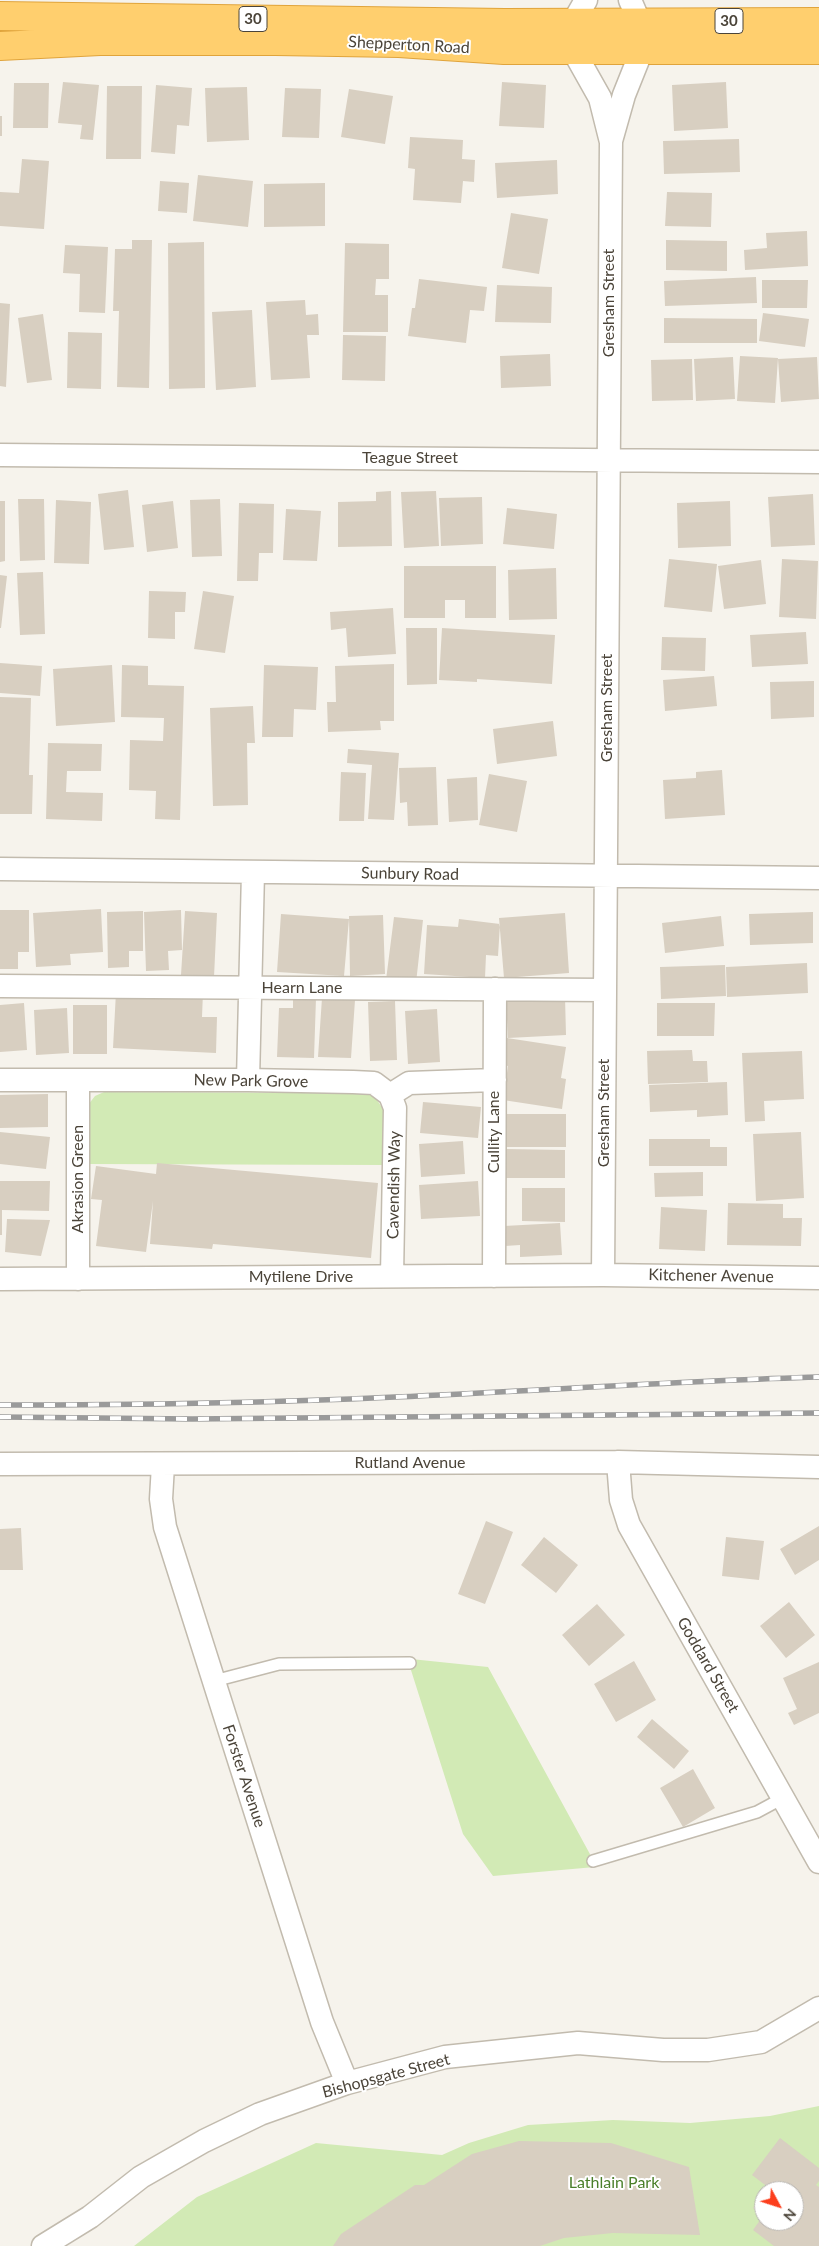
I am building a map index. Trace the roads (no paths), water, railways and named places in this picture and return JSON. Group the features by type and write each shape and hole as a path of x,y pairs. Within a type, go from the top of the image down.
{"highway":[{"name":"Shepperton Road","path":"0,16 505,23 580,11 634,10 819,22"},
{"name":"Shepperton Road","path":"0,46 100,41 275,41 399,43 504,50 819,50"}],"street":[{"name":"Gresham Street","path":"574,50 600,98 610,142 603,1275"},
{"name":"Gresham Street","path":"610,142 624,94 642,50"},
{"name":"Teague Street","path":"0,455 819,462"},
{"name":"Sunbury Road","path":"0,869 819,878"},
{"path":"248,1080 253,872"},
{"name":"Hearn Lane","path":"0,986 605,990"},
{"name":"Cullity Lane","path":"494,1276 495,989"},
{"name":"New Park Grove","path":"0,1080 248,1080 374,1083 390,1095"},
{"name":"Akrasion Green","path":"78,1080 78,1278"},
{"path":"390,1095 409,1082 495,1080"},
{"name":"Cavendish Way","path":"390,1095 395,1108 392,1276"},
{"name":"Mytilene Drive","path":"0,1279 603,1275"},
{"name":"Kitchener Avenue","path":"603,1275 819,1278"},
{"name":"Rutland Avenue","path":"0,1464 163,1465 618,1462 819,1467"},
{"name":"Goddard Street","path":"618,1462 621,1500 629,1525 819,1862"},
{"name":"Forster Avenue","path":"163,1465 160,1499 165,1527 322,2022 347,2084"},
{"name":"Bishopsgate Street","path":"43,2246 90,2217 142,2177 204,2141 260,2114 347,2084 445,2057 578,2043 663,2050 708,2050 761,2042 819,2008"}],"lane":[{"path":"214,1681 279,1664 410,1663"},
{"path":"593,1860 757,1812 783,1798"}],"railway":[{"path":"0,1405 297,1401 819,1377"},
{"path":"0,1417 192,1419 819,1413"}],"park label":[{"name":"Lathlain Park","path":"614,2183"}]}
